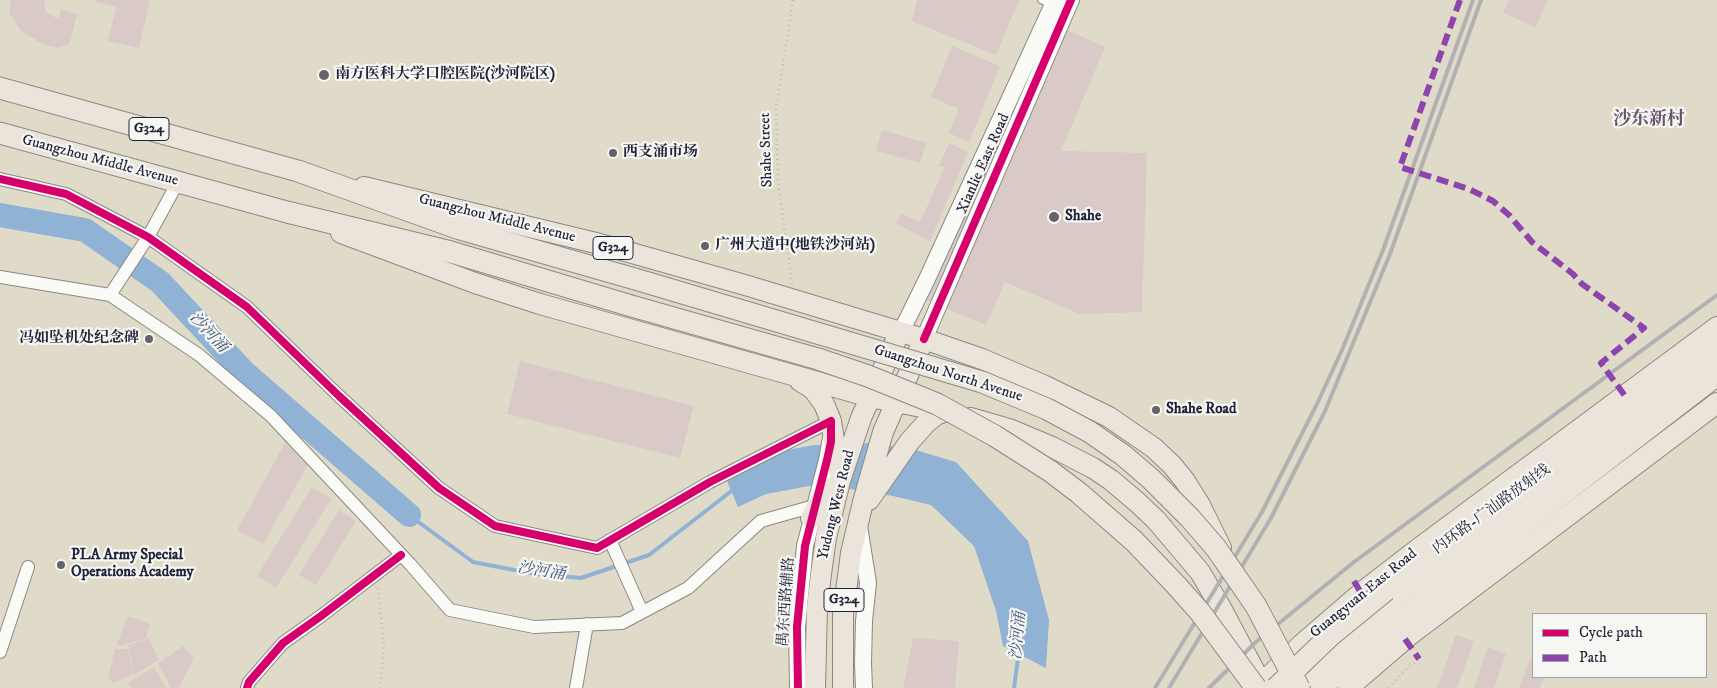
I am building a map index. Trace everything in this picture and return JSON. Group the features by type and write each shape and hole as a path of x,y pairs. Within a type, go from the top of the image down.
{"highway":[{"name":"Guangzhou Middle Avenue","path":"0,88 298,171 460,229 635,279"},
{"name":"Guangzhou Middle Avenue","path":"0,133 287,212 451,252 628,304"},
{"name":"Guangzhou North Avenue","path":"635,279 982,382 1046,409 1090,432 1123,455 1151,479 1190,518 1216,548 1256,606 1299,688"},
{"name":"Guangzhou North Avenue","path":"628,304 818,359 868,376 937,404 996,436 1050,471 1134,541 1200,612 1273,684"},
{"name":"内环路-广汕路放射线","path":"1273,684 1386,590 1717,345"},
{"name":"内环路-广汕路放射线","path":"1321,688 1378,636 1717,375"}],"main road":[{"name":"Guangzhou Middle Avenue","path":"298,171 467,210 600,244 924,339"},
{"name":"Guangzhou Middle Avenue","path":"287,212 514,296 790,375"},
{"name":"Guangyuan East Road","path":"1273,684 1328,620 1376,581 1717,327"},
{"name":"Yudong West Road","path":"815,688 816,633 821,574 835,474 900,332"},
{"name":"Yudong West Road","path":"843,688 842,616 851,553 859,517 875,481 883,432 924,339"},
{"name":"Guangzhou North Avenue","path":"924,339 989,362 1081,402 1109,417 1154,448 1172,465 1200,505 1236,578 1273,684"},
{"path":"790,375 870,397 944,412 1009,429 1052,447 1093,468 1111,480 1156,520 1200,572 1273,684 1313,668 1400,594 1717,363"},
{"name":"G324","path":"790,375 813,389 824,404 832,421 835,474"},
{"path":"1305,688 1362,636 1413,594 1594,460 1704,382 1717,375"},
{"path":"1348,688 1376,663 1470,589 1717,403"},
{"path":"813,512 835,474 858,479 864,483 875,481 927,422 944,412"},
{"path":"1365,688 1376,663"}],"street":[{"name":"Xianlie East Road","path":"900,332 927,279 1057,3"},
{"name":"Xianlie East Road","path":"924,339 1057,3"},
{"path":"0,179 66,194 148,237 248,307 339,396 439,488 495,526 597,548 612,544 710,482 832,421"},
{"path":"110,295 148,237 178,182"},
{"path":"0,277 110,295 199,355 271,416 450,610 534,627 622,623 688,588 761,521 813,512"},
{"name":"禺东西路辅路","path":"798,688 797,627 800,590 805,546 813,512"},
{"path":"859,517 868,583 864,621 864,688"},
{"path":"612,544 642,612"},
{"path":"247,688 249,682 283,643 401,555"},
{"path":"0,652 28,567"},
{"path":"576,688 587,624"}],"path":[{"path":"376,574 384,644 380,688"},
{"path":"1389,688 1405,670 1419,659"}],"water":[{"path":"869,443 912,449 956,462 1028,541 1049,620 1046,668 1003,646 996,611 974,546 931,505 893,496 820,484 766,494 738,507 727,481 787,450 814,445"}],"building":[{"path":"11,0 44,0 46,12 58,19 61,9 77,14 70,43 59,48 44,45 20,30 9,12"},
{"path":"95,0 150,0 139,48 108,41 116,7 95,2"},
{"path":"917,0 1019,0 996,55 912,21"},
{"path":"1509,0 1547,0 1536,27 1503,13"},
{"name":"Shahe","path":"1048,21 1105,47 1061,151 1147,153 1142,312 1080,314 1005,282 986,325 927,300"},
{"path":"952,46 1000,66 969,142 949,133 959,109 931,97"},
{"path":"882,130 926,143 920,163 876,151"},
{"path":"949,143 968,152 930,242 896,223 901,214 920,222 945,167 939,166"},
{"path":"520,361 694,406 680,458 507,414"},
{"path":"285,443 309,463 263,544 237,530"},
{"path":"312,487 331,499 276,588 257,576"},
{"path":"339,510 356,521 316,585 299,575"},
{"path":"128,616 150,624 146,638 121,646 117,644"},
{"path":"1456,635 1474,641 1457,688 1437,688"},
{"path":"149,638 159,660 134,675 128,645"},
{"path":"913,638 959,641 955,688 903,688"},
{"path":"183,646 194,658 180,686 178,688 171,688 158,663"},
{"path":"1488,647 1506,654 1494,688 1474,688"},
{"path":"115,649 128,649 133,674 114,683 108,677"},
{"path":"1530,659 1532,660 1532,678 1544,678 1540,688 1519,688"},
{"path":"154,667 166,688 131,688 128,683"}],"waterway":[{"name":"沙河涌","path":"0,215 85,230 160,282 244,372 409,515"},
{"name":"沙河涌","path":"409,515 473,562 535,574 581,578 649,555 734,489"},
{"name":"沙河涌","path":"1014,688 1019,651"}],"railway":[{"path":"1155,688 1262,512 1342,350 1383,250 1473,0"},
{"path":"1169,688 1271,518 1325,411 1390,254 1481,0"},
{"path":"1209,688 1256,642 1354,562 1717,295"}],"marked path":[{"path":"1460,0 1400,167 1469,189 1493,201 1509,215 1532,242 1573,274 1582,284 1644,328 1601,363 1625,396"},
{"path":"1354,581 1361,593"},
{"path":"1405,639 1419,659"}],"cycle path":[{"path":"924,339 1071,0"},
{"path":"0,179 66,194 148,237 247,307 339,396 439,488 495,526 597,548 710,482 831,421 831,442 805,546 797,627 798,688"},
{"path":"247,688 249,682 283,643 401,555"}],"place":[{"name":"南方医科大学口腔医院(沙河院区)","path":"324,75"},
{"name":"西支涌市场","path":"613,153"},
{"name":"Shahe","path":"1054,217"},
{"name":"广州大道中(地铁沙河站)","path":"705,246"},
{"name":"冯如坠机处纪念碑","path":"149,339"},
{"name":"Shahe Road","path":"1156,410"},
{"name":"PLA Army Special Operations Academy","path":"61,565"}],"district":[{"name":"沙东新村","path":"1649,120"}]}
